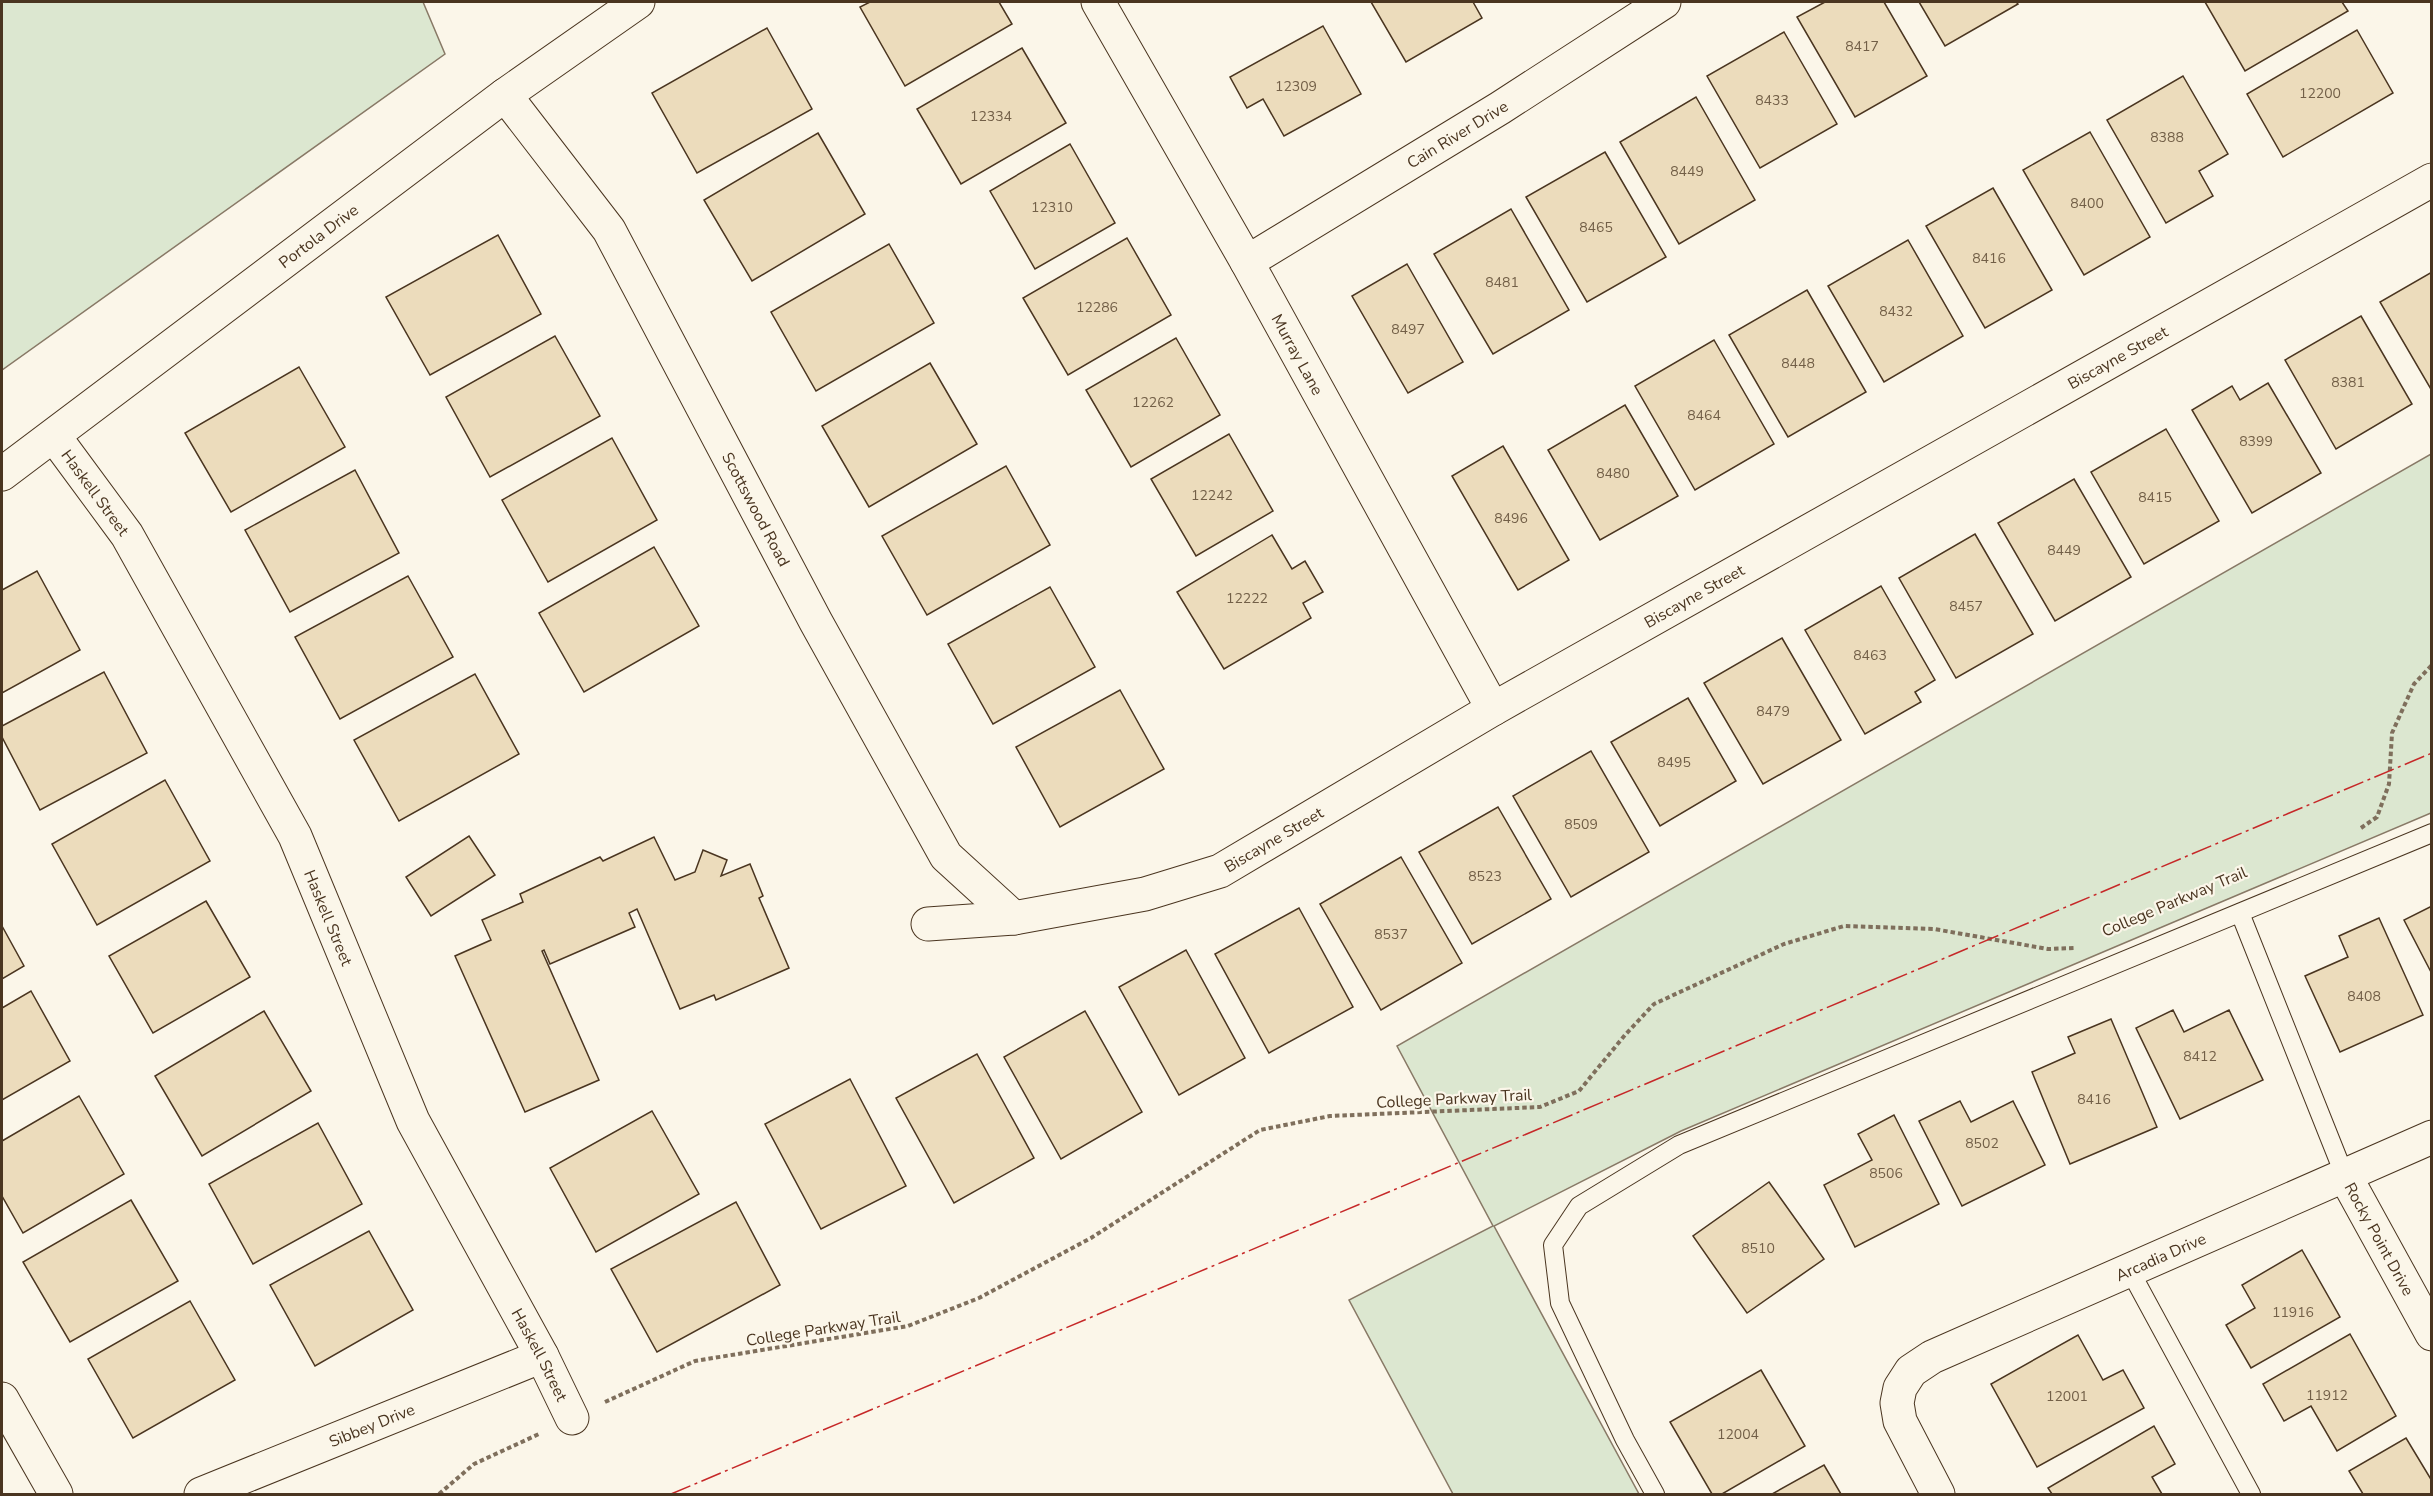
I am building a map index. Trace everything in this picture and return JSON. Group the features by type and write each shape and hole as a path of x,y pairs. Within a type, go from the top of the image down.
{"street":[{"name":"Portola Drive","path":"2,474 505,95 638,2"},
{"name":"Murray Lane","path":"1098,2 1247,262 1493,709"},
{"name":"Cain River Drive","path":"1247,262 1500,108 1664,2"},
{"name":"Scottswood Road","path":"505,95 609,230 816,622 946,856 1014,918"},
{"name":"Biscayne Street","path":"928,924 1014,918 1145,894 1220,871 1493,709 2432,180"},
{"name":"Haskell Street","path":"54,436 128,535 295,836 413,1121 542,1356 572,1418"},
{"name":"Arcadia Drive","path":"1938,1494 1900,1421 1897,1403 1900,1388 1911,1371 1932,1357 2432,1137"},
{"name":"Rocky Point Drive","path":"2344,1174 2432,1334"},
{"name":"Sibbey Drive","path":"201,1494 542,1356"},
{"path":"2,1399 56,1494"}],"lane":[{"path":"1655,1494 1625,1440 1560,1303 1552,1245 1579,1206 1679,1145 2432,833"},
{"path":"2240,913 2344,1174"},
{"path":"2129,1269 2251,1494"}],"path":[{"path":"2352,834 2377,817 2389,784 2392,733 2414,684 2432,665"},
{"name":"College Parkway Trail","path":"439,1494 474,1464 695,1361 908,1326 980,1298 1091,1238 1260,1130 1330,1116 1540,1107 1579,1091 1654,1004 1784,944 1844,926 1934,929 2048,949 2083,948"}],"green space":[{"path":"2,2 423,2 445,54 2,370"},
{"path":"2431,454 2431,813 1681,1131 1494,1226 1639,1494 1453,1494 1349,1300 1493,1226 1397,1046"}],"building":[{"path":"870,2 999,2 1012,24 905,86 860,7"},
{"path":"1371,2 1473,2 1482,18 1406,62"},
{"path":"1825,2 1884,2 1927,76 1855,117 1797,17"},
{"path":"1919,2 2016,2 2018,4 1945,46"},
{"path":"2205,2 2342,2 2348,11 2245,71"},
{"path":"1323,26 1361,94 1284,136 1263,99 1247,108 1230,77"},
{"path":"767,28 812,109 697,173 652,93"},
{"path":"2357,30 2393,93 2283,157 2247,94"},
{"path":"1784,32 1837,124 1760,168 1707,76"},
{"path":"1022,48 1066,123 961,184 917,109"},
{"path":"2183,76 2228,154 2199,171 2213,196 2166,223 2107,120"},
{"path":"1696,97 1755,200 1679,244 1620,142"},
{"path":"2090,132 2150,237 2084,275 2023,170"},
{"path":"818,133 865,214 752,281 704,200"},
{"path":"1070,144 1115,223 1035,269 990,191"},
{"path":"1605,152 1666,257 1587,302 1526,197"},
{"path":"1993,188 2052,290 1985,328 1926,226"},
{"path":"1511,209 1569,310 1493,354 1434,254"},
{"path":"498,235 541,314 430,375 386,297"},
{"path":"1127,238 1171,315 1068,375 1023,298"},
{"path":"1908,240 1963,336 1884,382 1828,286"},
{"path":"889,244 934,323 816,391 771,312"},
{"path":"1407,264 1463,362 1408,393 1352,296"},
{"path":"2432,272 2432,391 2380,302"},
{"path":"1807,290 1866,392 1788,437 1729,335"},
{"path":"2361,316 2412,404 2336,449 2285,360"},
{"path":"555,336 600,416 490,477 446,397"},
{"path":"1176,338 1220,415 1131,467 1086,390"},
{"path":"1714,340 1774,444 1695,490 1635,386"},
{"path":"930,363 977,444 869,507 822,426"},
{"path":"299,367 345,447 231,512 185,433"},
{"path":"2268,383 2321,473 2252,513 2192,410 2232,386 2240,400"},
{"path":"1625,405 1678,496 1600,540 1548,450"},
{"path":"2166,429 2219,521 2144,564 2091,472"},
{"path":"1229,434 1273,511 1196,556 1151,479"},
{"path":"612,438 657,520 548,582 502,500"},
{"path":"1503,446 1569,560 1518,590 1452,476"},
{"path":"1006,466 1050,545 927,615 882,536"},
{"path":"355,470 399,553 290,612 245,530"},
{"path":"2074,479 2131,577 2055,621 1998,523"},
{"path":"1975,534 2033,634 1956,678 1899,578"},
{"path":"1272,535 1292,569 1305,561 1323,592 1303,603 1311,618 1224,669 1177,592"},
{"path":"654,547 699,626 584,692 539,613"},
{"path":"37,571 80,650 2,693 2,590"},
{"path":"408,576 453,657 340,719 295,637"},
{"path":"1881,586 1935,680 1915,692 1921,702 1865,734 1805,630"},
{"path":"1050,587 1095,667 993,724 948,644"},
{"path":"1782,638 1841,740 1763,784 1704,683"},
{"path":"104,672 147,753 40,810 2,737 2,726"},
{"path":"475,674 519,754 399,821 354,740"},
{"path":"1120,690 1164,769 1060,827 1016,747"},
{"path":"1688,698 1736,781 1660,826 1611,742"},
{"path":"1591,751 1649,852 1571,897 1513,796"},
{"path":"165,780 210,861 97,925 52,844"},
{"path":"1498,807 1551,899 1472,944 1419,852"},
{"path":"469,836 495,875 431,916 406,877"},
{"path":"654,837 675,880 695,872 703,850 727,860 721,876 750,864 763,896 759,898 789,968 716,1000 714,995 680,1009 637,909 629,913 635,927 550,964 544,950 542,951 599,1080 525,1112 455,956 491,940 482,920 523,902 520,894 600,857 603,861"},
{"path":"1401,857 1462,963 1381,1010 1320,904"},
{"path":"206,901 250,977 153,1033 109,956"},
{"path":"2432,906 2432,974 2404,920"},
{"path":"1299,908 1353,1007 1269,1053 1215,954"},
{"path":"2379,918 2423,1015 2340,1052 2305,976 2348,957 2339,936"},
{"path":"2,926 24,966 2,979"},
{"path":"1186,950 1245,1058 1179,1095 1119,987"},
{"path":"31,991 70,1061 2,1100 2,1008"},
{"path":"2173,1010 2184,1032 2229,1010 2263,1080 2180,1119 2136,1028"},
{"path":"264,1011 311,1091 202,1156 155,1076"},
{"path":"1085,1011 1142,1112 1061,1159 1004,1057"},
{"path":"2111,1019 2157,1127 2070,1164 2032,1072 2075,1053 2068,1037"},
{"path":"977,1054 1034,1158 954,1203 896,1098"},
{"path":"850,1079 906,1186 821,1229 765,1124"},
{"path":"79,1096 124,1174 23,1233 2,1196 2,1141"},
{"path":"1960,1101 1971,1122 2013,1101 2045,1165 1962,1206 1919,1121"},
{"path":"652,1111 699,1194 596,1252 550,1168"},
{"path":"1894,1115 1939,1204 1855,1247 1824,1185 1872,1160 1858,1134"},
{"path":"318,1123 362,1204 253,1264 209,1184"},
{"path":"1769,1182 1824,1259 1747,1313 1693,1236"},
{"path":"131,1200 178,1281 70,1342 23,1262"},
{"path":"736,1202 780,1285 657,1352 611,1269"},
{"path":"369,1231 413,1310 315,1366 270,1285"},
{"path":"2302,1250 2340,1317 2251,1368 2226,1325 2255,1308 2242,1285"},
{"path":"190,1301 235,1380 133,1438 88,1359"},
{"path":"2350,1334 2396,1416 2337,1451 2311,1406 2284,1421 2263,1384"},
{"path":"2078,1335 2103,1380 2123,1370 2144,1408 2037,1467 1991,1384"},
{"path":"1761,1370 1805,1446 1722,1494 1712,1494 1670,1422"},
{"path":"2154,1426 2175,1464 2152,1477 2162,1494 2052,1494 2048,1488"},
{"path":"2406,1438 2432,1481 2432,1494 2363,1494 2349,1471"},
{"path":"1824,1465 1841,1494 1772,1494"}],"power":[{"path":"671,1494 2432,753"}]}
